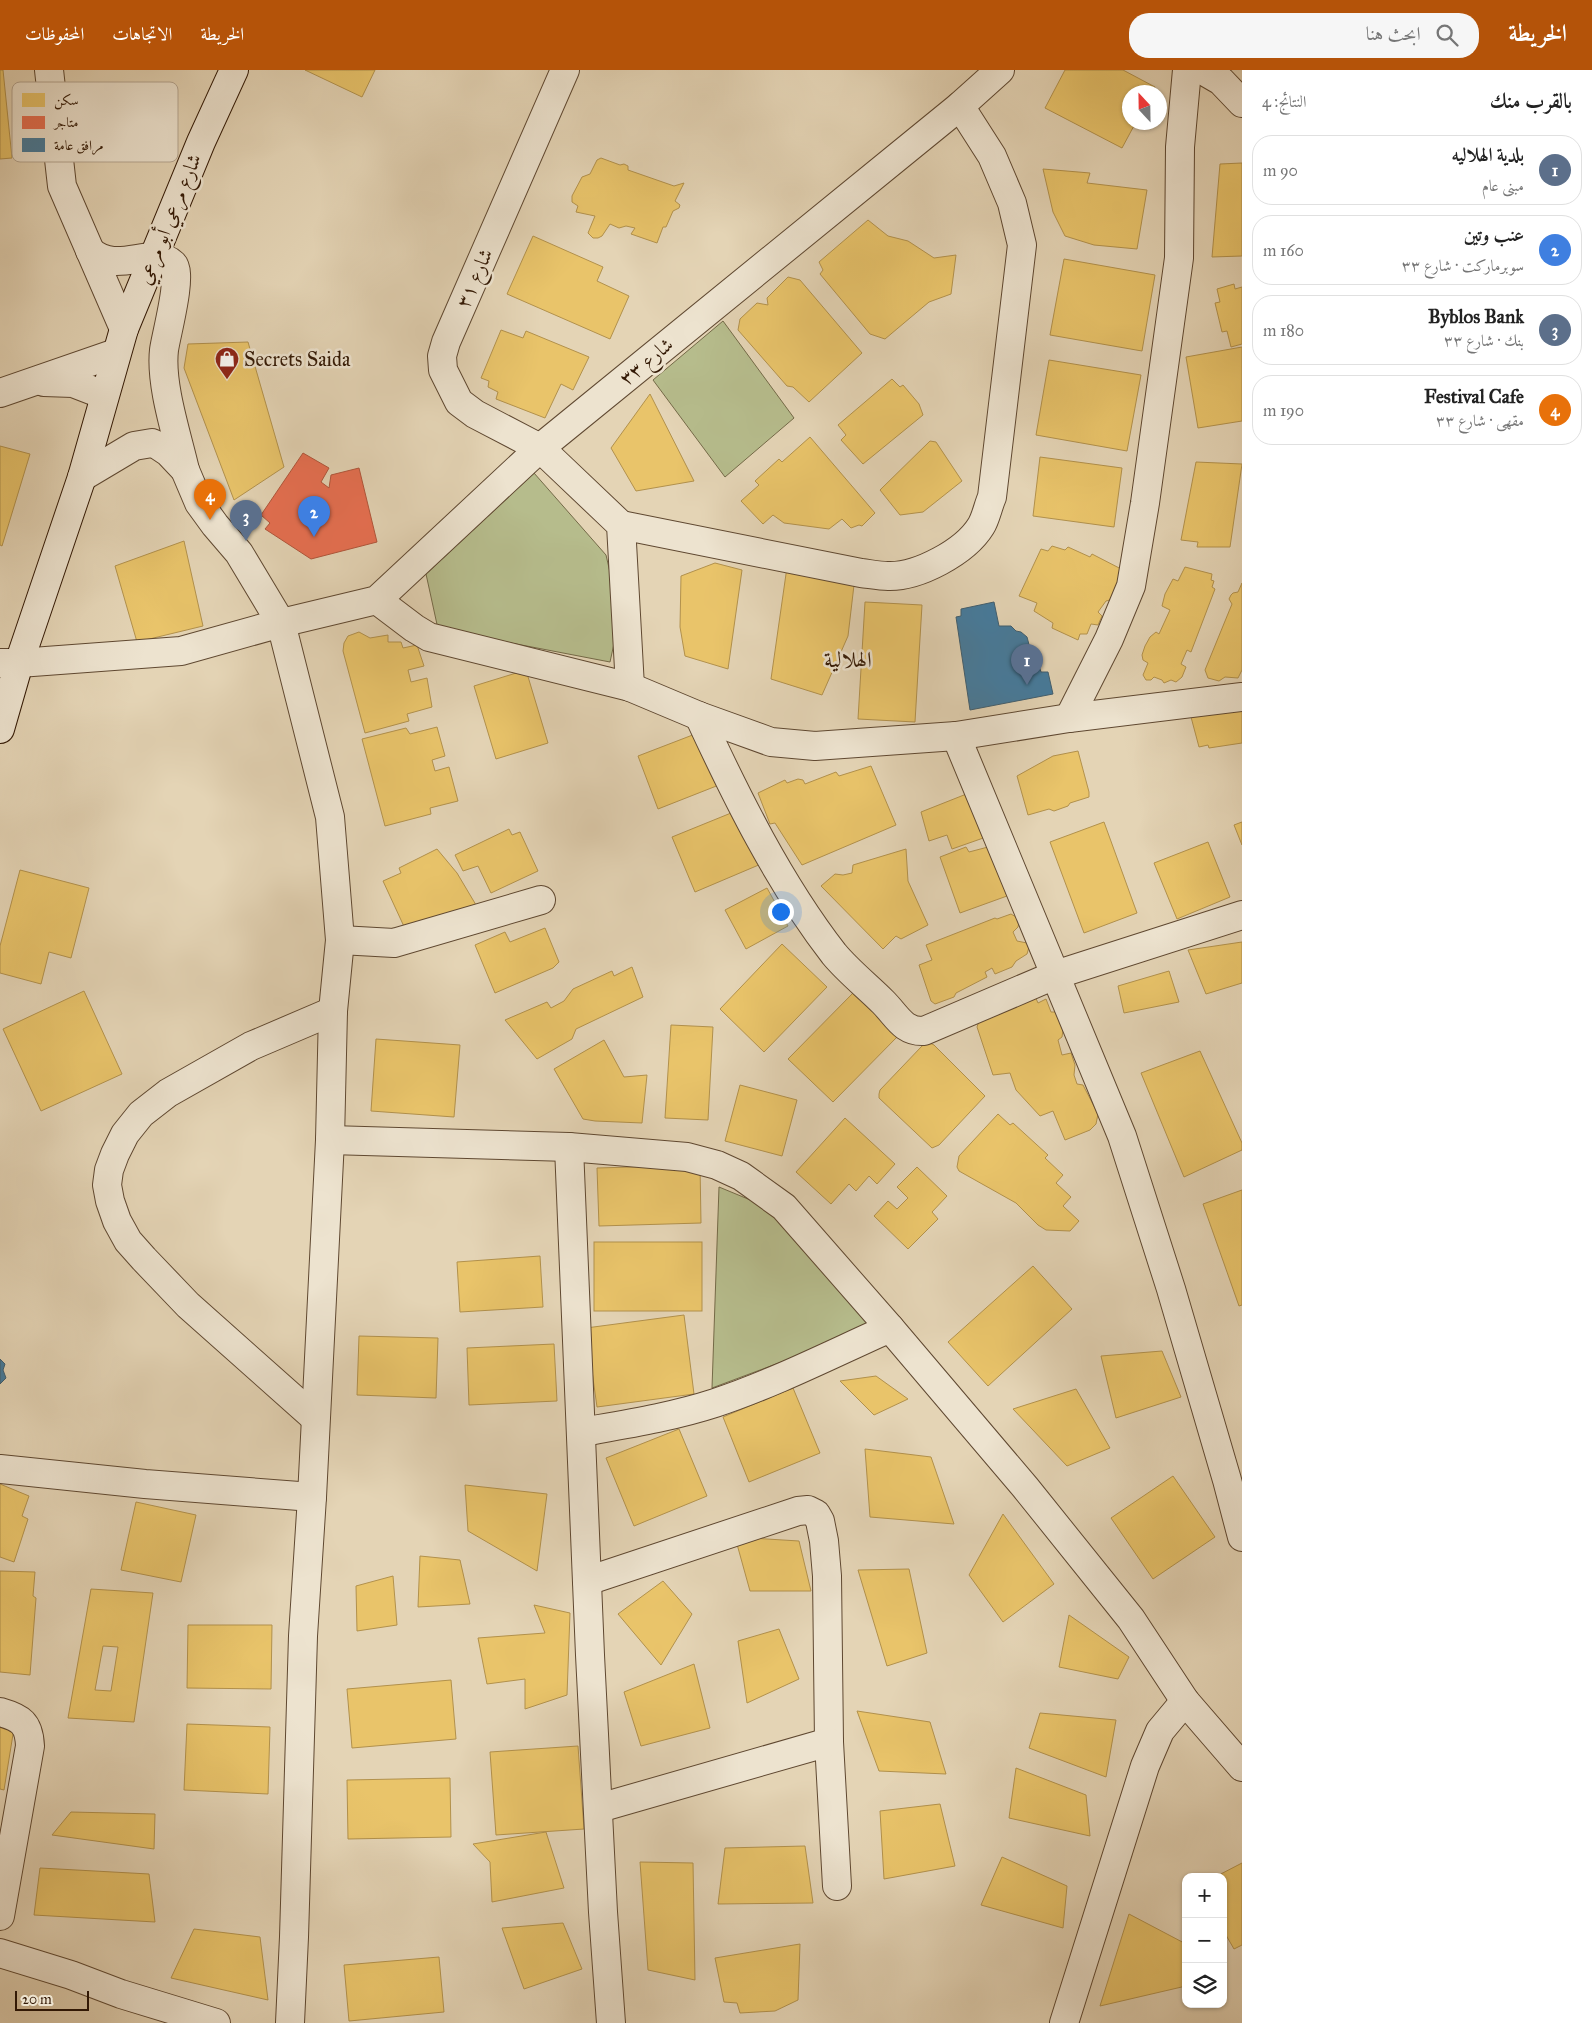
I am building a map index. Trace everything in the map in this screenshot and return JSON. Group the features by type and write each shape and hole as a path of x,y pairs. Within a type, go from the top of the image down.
{"street":[{"name":"شارع مرعي أبو مرعي","path":"0,729 10,663 82,477 114,362 201,142 234,70"},
{"name":"شارع ٣١","path":"565,70 446,342 442,356 443,370 459,402 475,414 540,448 621,525"},
{"name":"شارع ٣٣","path":"10,663 181,651 281,623 378,600 540,448 960,106 1000,70"},
{"path":"1069,718 1109,638 1131,586 1145,503 1179,258 1180,147 1187,70"},
{"path":"1202,70 1221,81 1242,103"},
{"path":"630,687 621,525 861,573 889,576 909,573 939,561 962,546 981,526 992,497 1022,245 1012,203 992,156 960,106"},
{"path":"59,162 62,186 90,250 114,362"},
{"path":"90,250 100,258 116,261 155,256 173,264 176,270 173,304 166,331 163,359 171,410 186,470 199,503 239,553 281,623 330,817 340,940 334,1011 330,1140 303,1636 290,2023"},
{"path":"0,393 25,384 73,376 114,362"},
{"path":"73,376 114,362"},
{"path":"82,477 142,443 152,443 159,446 186,470"},
{"path":"378,600 414,628 429,637 630,687 699,716 771,742 815,746 956,736 1069,718 1242,697"},
{"path":"699,716 746,813 800,905 836,956 908,1029 915,1032 924,1031 1055,974 1242,915"},
{"path":"956,736 1122,1136 1171,1289 1242,1537"},
{"path":"340,940 394,943 542,900"},
{"path":"315,1418 188,1305 144,1260 128,1241 117,1221 107,1185 109,1170 125,1134 141,1114 168,1093 250,1046 334,1011"},
{"path":"330,1140 569,1147 687,1157 717,1165 741,1176 784,1207 890,1328 1025,1487 1130,1619 1185,1701 1240,1763"},
{"path":"569,1147 587,1581 603,1912 611,2023"},
{"path":"582,1432 666,1417 715,1403 764,1386 890,1328"},
{"path":"0,1469 145,1484 312,1497"},
{"path":"587,1581 798,1511 808,1510 816,1514 820,1521 824,1541 827,1576 829,1742 837,1886"},
{"path":"1064,2023 1145,1766 1160,1731 1185,1701"},
{"path":"0,1712 16,1716 27,1727 30,1735 30,1746 0,1916"},
{"path":"599,1808 829,1742"},
{"path":"0,1953 71,1975 121,1994 216,2023"}],"green space":[{"path":"723,321 794,418 725,477 653,380"},
{"path":"534,473 606,555 620,616 610,662 438,629 426,574"},
{"path":"719,1187 777,1211 883,1324 712,1388"}],"building: سكن":[{"path":"0,70 3,70 12,158 0,159"},
{"path":"305,70 375,70 362,97"},
{"path":"1065,70 1123,70 1151,85 1122,85 1122,130 1132,130 1122,148 1045,108"},
{"path":"601,158 620,165 624,164 628,166 628,170 674,186 684,183 675,201 680,205 679,208 673,211 666,227 663,227 657,243 631,234 635,228 626,226 619,228 610,224 602,236 598,238 593,238 588,233 595,216 576,212 578,206 572,202 572,196 582,177 590,174 597,160"},
{"path":"1242,163 1242,256 1212,257 1220,164"},
{"path":"1043,169 1090,173 1087,183 1147,190 1137,249 1094,245 1065,236 1053,212"},
{"path":"868,220 888,236 908,241 934,258 956,255 951,294 929,302 885,339 870,334 820,274 823,270 819,262"},
{"path":"533,236 603,267 597,281 629,296 610,339 507,294"},
{"path":"1064,259 1155,275 1142,351 1050,335"},
{"path":"788,277 800,280 862,353 809,402 793,387 787,386 738,330 740,319 757,303 768,305 767,298"},
{"path":"1234,284 1235,289 1242,287 1242,344 1231,347 1227,331 1222,332 1215,303 1220,302 1217,289"},
{"path":"501,330 523,338 526,331 589,357 573,390 561,384 545,418 496,399 498,392 488,387 489,381 481,378"},
{"path":"248,342 284,467 234,500 184,368 188,344"},
{"path":"1242,347 1242,421 1198,428 1186,357"},
{"path":"1049,360 1141,375 1127,451 1036,435"},
{"path":"892,379 900,387 903,385 919,404 923,415 863,464 841,440 846,435 838,425"},
{"path":"650,394 694,481 636,491 611,448"},
{"path":"810,437 875,513 862,526 859,525 851,528 842,519 829,529 784,523 773,515 763,524 741,501 759,485 755,481 779,459 782,462"},
{"path":"930,441 936,442 962,481 923,512 900,515 880,490"},
{"path":"0,446 30,454 2,546 0,545"},
{"path":"1040,457 1122,468 1114,527 1033,516"},
{"path":"1196,462 1242,464 1230,547 1197,547 1198,542 1181,540"},
{"path":"184,541 203,626 137,642 115,566"},
{"path":"1052,546 1065,550 1068,547 1090,557 1092,554 1125,571 1110,600 1106,601 1098,612 1102,616 1098,625 1091,624 1087,634 1080,634 1078,640 1052,628 1053,623 1034,611 1037,603 1019,596 1041,549 1048,551"},
{"path":"715,563 742,570 728,669 685,656 680,627 681,576"},
{"path":"787,567 854,585 848,636 822,695 771,679"},
{"path":"1185,567 1212,574 1211,580 1214,581 1212,587 1215,589 1191,652 1187,650 1181,664 1186,667 1182,677 1176,682 1171,680 1164,683 1162,680 1154,677 1151,680 1146,680 1143,675 1148,663 1143,660 1142,655 1145,646 1150,637 1156,632 1159,634 1170,610 1162,606 1165,594 1173,579 1178,581"},
{"path":"1242,583 1242,670 1238,678 1225,677 1219,681 1208,678 1205,670 1232,604 1229,599 1233,593 1238,592"},
{"path":"865,602 922,605 915,722 858,719"},
{"path":"359,632 370,638 388,635 388,642 401,642 403,648 417,645 424,666 408,670 411,682 427,678 432,707 407,714 409,721 365,733 343,651 344,643 348,636"},
{"path":"526,670 548,743 496,759 474,686"},
{"path":"1242,706 1242,743 1209,748 1208,745 1199,747 1191,717"},
{"path":"437,727 445,756 432,760 435,771 449,767 458,801 430,808 431,814 385,826 362,739 406,728 410,734"},
{"path":"703,731 724,783 658,809 638,756"},
{"path":"1078,751 1089,797 1054,811 1049,809 1028,815 1017,776 1053,756"},
{"path":"871,766 896,825 802,865 775,823 770,824 758,793 785,780 787,783 798,779 803,780 805,784 836,772 839,776"},
{"path":"974,791 989,836 952,849 947,835 929,841 921,812"},
{"path":"736,811 761,864 695,892 672,837"},
{"path":"1104,822 1137,913 1084,933 1050,842"},
{"path":"1242,822 1242,845 1234,825"},
{"path":"509,829 512,835 520,832 538,871 491,893 478,866 463,871 455,855"},
{"path":"1208,842 1230,897 1177,919 1154,863"},
{"path":"966,847 969,852 988,847 1007,896 960,913 940,857"},
{"path":"437,849 457,873 479,910 407,933 383,881 401,873 399,868"},
{"path":"906,849 908,881 928,925 901,939 896,936 883,949 821,886 835,874 852,873 853,865"},
{"path":"20,870 89,888 71,958 49,952 41,984 0,973 0,946"},
{"path":"767,888 788,926 746,949 725,910"},
{"path":"1011,914 1019,922 1018,927 1013,932 1017,941 1027,943 1029,947 1027,954 1016,961 1012,967 995,974 992,968 985,972 987,977 956,993 954,997 935,1004 931,1001 919,965 932,960 926,945 995,918"},
{"path":"545,928 559,962 553,968 495,993 475,945 505,932 510,942"},
{"path":"1242,942 1242,983 1206,994 1188,950"},
{"path":"782,944 827,987 764,1052 720,1009"},
{"path":"632,967 643,997 576,1029 572,1039 537,1059 505,1020 547,1002 551,1008 564,1001 573,989 612,971 614,976"},
{"path":"1169,971 1179,1002 1124,1013 1118,986"},
{"path":"84,991 122,1074 41,1111 3,1029"},
{"path":"853,993 898,1036 833,1102 788,1059"},
{"path":"1034,994 1038,1003 1046,999 1051,1012 1055,1012 1058,1015 1063,1030 1062,1037 1058,1040 1062,1055 1071,1053 1075,1065 1074,1075 1077,1084 1083,1085 1098,1114 1096,1124 1090,1130 1065,1140 1053,1111 1040,1116 1016,1090 1010,1073 993,1075 977,1027 979,1021"},
{"path":"671,1025 713,1027 708,1120 665,1118"},
{"path":"376,1039 460,1045 454,1117 371,1111"},
{"path":"604,1040 624,1077 647,1075 642,1123 583,1119 554,1069"},
{"path":"928,1042 934,1045 985,1096 939,1145 932,1148 879,1098 880,1090"},
{"path":"1200,1051 1242,1143 1242,1150 1184,1177 1141,1073"},
{"path":"740,1085 797,1100 782,1156 725,1141"},
{"path":"998,1114 1010,1125 1013,1123 1048,1155 1045,1158 1063,1175 1056,1183 1071,1197 1063,1206 1079,1221 1070,1231 1046,1230 1038,1225 1016,1203 959,1171 957,1167 959,1156"},
{"path":"845,1118 895,1164 877,1184 869,1176 856,1191 849,1184 831,1204 796,1172"},
{"path":"700,1165 701,1223 599,1226 597,1168"},
{"path":"917,1167 947,1196 932,1212 938,1219 908,1249 874,1216 888,1201 897,1209 908,1198 897,1187"},
{"path":"1242,1190 1242,1305 1239,1306 1203,1204"},
{"path":"594,1242 702,1242 702,1311 594,1311"},
{"path":"540,1256 543,1307 460,1312 457,1262"},
{"path":"1033,1266 1072,1309 988,1386 948,1342"},
{"path":"684,1315 694,1394 597,1407 586,1328"},
{"path":"359,1336 438,1338 436,1398 357,1395"},
{"path":"554,1344 557,1401 469,1405 467,1348"},
{"path":"1162,1351 1181,1397 1116,1418 1101,1356"},
{"path":"876,1376 908,1399 874,1415 840,1381"},
{"path":"793,1388 820,1453 749,1482 723,1417"},
{"path":"1076,1389 1110,1448 1067,1466 1013,1409"},
{"path":"679,1429 707,1496 634,1526 606,1458"},
{"path":"865,1449 931,1457 954,1524 870,1517"},
{"path":"1173,1476 1215,1537 1153,1579 1111,1518"},
{"path":"0,1484 29,1496 22,1516 28,1519 14,1562 0,1557"},
{"path":"465,1485 547,1494 537,1571 468,1531"},
{"path":"136,1502 196,1515 181,1582 121,1570"},
{"path":"1003,1514 1054,1584 1003,1622 969,1575"},
{"path":"735,1537 799,1541 811,1591 750,1591"},
{"path":"420,1556 460,1560 470,1604 418,1607"},
{"path":"909,1569 927,1653 887,1666 858,1570"},
{"path":"0,1571 35,1572 33,1596 36,1598 30,1675 0,1672"},
{"path":"393,1576 397,1625 357,1631 356,1586"},
{"path":"663,1581 692,1614 661,1665 618,1614"},
{"path":"91,1589 153,1593 134,1722 68,1718","holes":["103,1646 118,1647 111,1691 95,1690"]},
{"path":"534,1605 570,1613 567,1695 525,1709 525,1679 487,1684 478,1638 545,1633"},
{"path":"1069,1615 1129,1657 1118,1679 1059,1667"},
{"path":"188,1625 272,1625 271,1689 187,1688"},
{"path":"779,1629 799,1679 747,1703 738,1641"},
{"path":"694,1664 710,1728 641,1746 624,1692"},
{"path":"451,1680 456,1739 352,1748 347,1689"},
{"path":"857,1711 930,1722 946,1774 879,1771"},
{"path":"1040,1713 1116,1720 1106,1777 1029,1748"},
{"path":"0,1720 14,1728 4,1790 0,1789"},
{"path":"187,1724 270,1727 268,1794 184,1790"},
{"path":"578,1746 584,1829 496,1835 490,1752"},
{"path":"1016,1768 1086,1795 1090,1836 1009,1818"},
{"path":"450,1778 451,1837 348,1839 347,1780"},
{"path":"940,1804 955,1866 884,1879 880,1811"},
{"path":"71,1812 155,1814 154,1849 52,1835"},
{"path":"546,1832 564,1888 492,1902 490,1862 473,1844"},
{"path":"805,1846 813,1903 718,1904 725,1848"},
{"path":"1002,1857 1067,1886 1063,1928 981,1905"},
{"path":"640,1862 693,1863 695,1980 648,1970"},
{"path":"1242,1863 1242,1945 1234,1949 1227,1937 1227,1873 1223,1873"},
{"path":"40,1868 149,1874 155,1922 34,1915"},
{"path":"1129,1914 1182,1942 1182,1987 1100,2006"},
{"path":"563,1923 582,1969 524,1989 502,1928"},
{"path":"194,1929 260,1937 268,2000 171,1978"},
{"path":"800,1944 798,2000 775,2011 740,2013 737,2003 724,2002 715,1958"},
{"path":"439,1957 444,2012 349,2021 344,1965"}],"building: متاجر":[{"path":"303,453 329,468 321,482 329,488 331,475 359,468 377,542 311,559 265,529 270,523 261,515"}],"building: مرافق عامة":[{"path":"994,602 999,626 1011,626 1027,637 1032,656 1037,660 1041,672 1048,672 1053,694 970,710 956,617 961,616 961,609"},
{"path":"0,1359 5,1364 3,1370 6,1378 0,1384"}],"place":[{"name":"Secrets Saida","path":"227,380"},
{"name":"Festival Cafe","path":"210,520"},
{"name":"عنب وتين","path":"314,537"},
{"name":"Byblos Bank","path":"246,541"},
{"name":"بلدية الهلاليه","path":"1027,685"}],"district":[{"name":"الهلالية","path":"848,659"}]}
